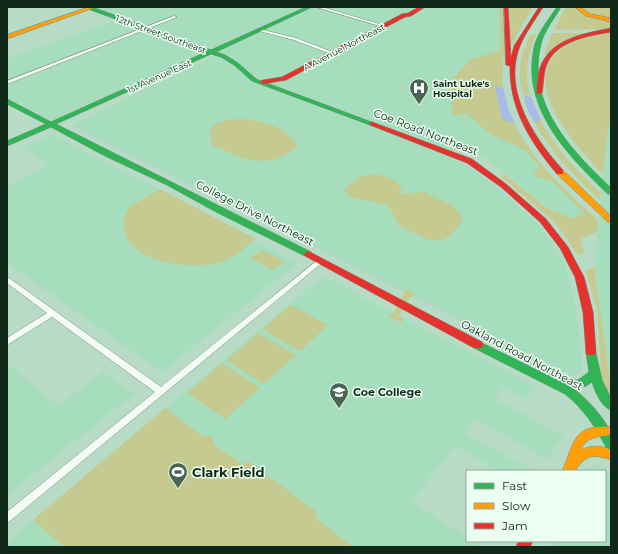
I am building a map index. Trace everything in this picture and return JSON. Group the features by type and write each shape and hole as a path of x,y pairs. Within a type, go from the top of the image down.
{"main road":[{"path":"7,37 91,7"},
{"name":"12th Street Southeast","path":"91,7 211,52"},
{"name":"1st Avenue East","path":"7,144 310,7"},
{"name":"A Avenue Northeast","path":"404,15 402,13 414,7"},
{"name":"A Avenue Northeast","path":"259,82 270,82 284,79 404,15 409,15 423,7"},
{"path":"506,7 507,47 512,82 517,104 523,118 541,148 566,178 611,220"},
{"path":"512,82 515,52 541,7"},
{"path":"559,7 538,44 533,64 534,83 538,96 552,126 568,148 611,192"},
{"path":"577,7 588,15 611,20"},
{"path":"538,96 541,88 544,63 552,52 576,39 611,30"},
{"name":"Coe Road Northeast","path":"211,52 233,61 245,74 259,82 469,160 484,169 539,215 560,238 571,254 578,270 588,311 593,374 600,393 611,406"},
{"path":"284,79 281,82 281,86 288,92"},
{"name":"College Drive Northeast","path":"7,101 108,154 170,183 220,211 321,261 445,328"},
{"name":"Oakland Road Northeast","path":"445,328 556,384 584,401 608,431 611,446"},
{"path":"556,384 572,386 583,384 589,380 593,374"},
{"path":"570,467 578,440 589,433 608,431"},
{"path":"570,467 579,456 591,450 602,451 611,455"}],"street":[{"path":"318,7 384,26"},
{"path":"7,83 175,17"},
{"path":"260,30 294,39 333,53"},
{"path":"7,518 321,261"},
{"path":"7,280 161,392"},
{"path":"7,342 52,313"}],"shaded area":[{"name":"Saint Luke's Hospital","path":"86,7 499,7 501,44 499,51 505,124 548,177 593,221 588,225 547,208 499,168 477,154 458,149 450,152 252,79 233,61 211,52 51,124 7,101 7,59 118,19"},
{"path":"499,7 503,7 503,90 510,114 529,148 542,164 569,193 598,220 597,232 584,237 581,240 584,252 583,254 578,255 562,232 549,217 501,177 504,174 547,208 572,218 585,214 553,182 533,175 540,167 525,150 490,134 467,114 452,115 450,82 471,59 499,51 501,44"},
{"path":"509,7 534,7 511,46 509,45"},
{"path":"566,7 575,7 577,10 611,21 611,29 554,30"},
{"path":"579,7 611,7 611,19 592,15"},
{"path":"611,32 611,121 608,128 603,174 580,149 557,117 549,99 545,82 548,66 557,52 562,48 575,41"},
{"path":"552,33 593,33 544,55"},
{"path":"537,34 531,49 527,72 530,96 522,93 520,70 522,56 530,35"},
{"path":"214,56 228,62 250,80 447,154 480,174 503,193 539,225 565,263 575,303 583,369 575,377 72,125"},
{"path":"232,119 266,123 282,130 294,141 297,148 278,158 267,161 259,161 242,158 212,145 210,131 216,124"},
{"path":"540,120 568,159 601,193 600,200 573,173 548,144 534,122"},
{"path":"611,121 611,386 595,275 598,225 608,128"},
{"path":"52,134 298,263 162,372 7,263 7,186 49,165 21,148"},
{"path":"378,174 397,182 402,190 401,194 424,192 453,206 462,216 461,223 446,238 432,240 424,238 398,226 398,223 388,205 353,198 343,191 360,176"},
{"path":"160,189 256,239 232,257 211,264 179,264 148,256 136,248 127,238 124,220 129,207"},
{"path":"262,250 285,261 273,270 250,258"},
{"path":"596,267 595,275 611,386 611,396 604,386 601,375 597,308 585,270"},
{"name":"Coe College","path":"323,276 535,386 526,399 503,387 495,399 563,436 547,459 475,419 466,434 531,470 497,470 455,445 411,502 466,536 466,542 474,542 482,547 7,547 7,542"},
{"path":"406,289 415,294 407,301 399,316 404,319 401,323 388,316 393,313"},
{"path":"291,305 328,325 300,351 262,329"},
{"path":"258,333 296,355 264,384 226,360"},
{"path":"7,363 58,406 103,372 134,394 7,495"},
{"path":"222,363 260,388 225,419 187,393"},
{"name":"Clark Field","path":"165,408 203,436 212,436 214,438 213,444 244,465 248,461 318,513 315,518 354,547 64,547 33,520"},
{"path":"594,465 606,469 611,482 611,547 550,547 552,542 606,542 606,470 592,470"}],"water":[{"path":"496,86 531,97 541,120 521,124 506,121 502,118"}],"pier":[{"path":"503,86 522,91 528,111 535,124 516,125 508,108"}],"traffic: fast":[{"path":"7,144 310,7"},
{"path":"559,7 538,44 534,66 536,87 543,107 553,127 580,162 611,192"},
{"path":"90,8 223,56 236,64 254,80 372,124"},
{"path":"7,101 108,154 170,183 221,211 308,254"},
{"path":"478,345 569,391 576,396 588,409 603,430 611,446"},
{"path":"591,352 596,380 611,406"},
{"path":"560,385 582,383 593,374"}],"traffic: slow":[{"path":"7,37 94,7"},
{"path":"577,7 588,15 611,20"},
{"path":"560,172 611,220"},
{"path":"572,463 576,447 583,437 587,434 610,431"},
{"path":"569,470 586,452 597,450 611,455"}],"traffic: jam":[{"path":"263,82 284,79 404,15 409,15 423,7"},
{"path":"506,7 509,65"},
{"path":"541,7 517,46 513,63 513,80 521,114 529,130 538,145 560,172"},
{"path":"539,93 545,62 550,54 557,48 574,39 593,33 611,30"},
{"path":"372,124 462,157 503,185 543,221 564,247 579,277 588,312 591,352"},
{"path":"308,254 478,345"},
{"path":"523,547 526,542"}],"place":[{"name":"Saint Luke's Hospital","path":"419,105"},
{"name":"Coe College","path":"339,409"},
{"name":"Clark Field","path":"178,489"}]}
